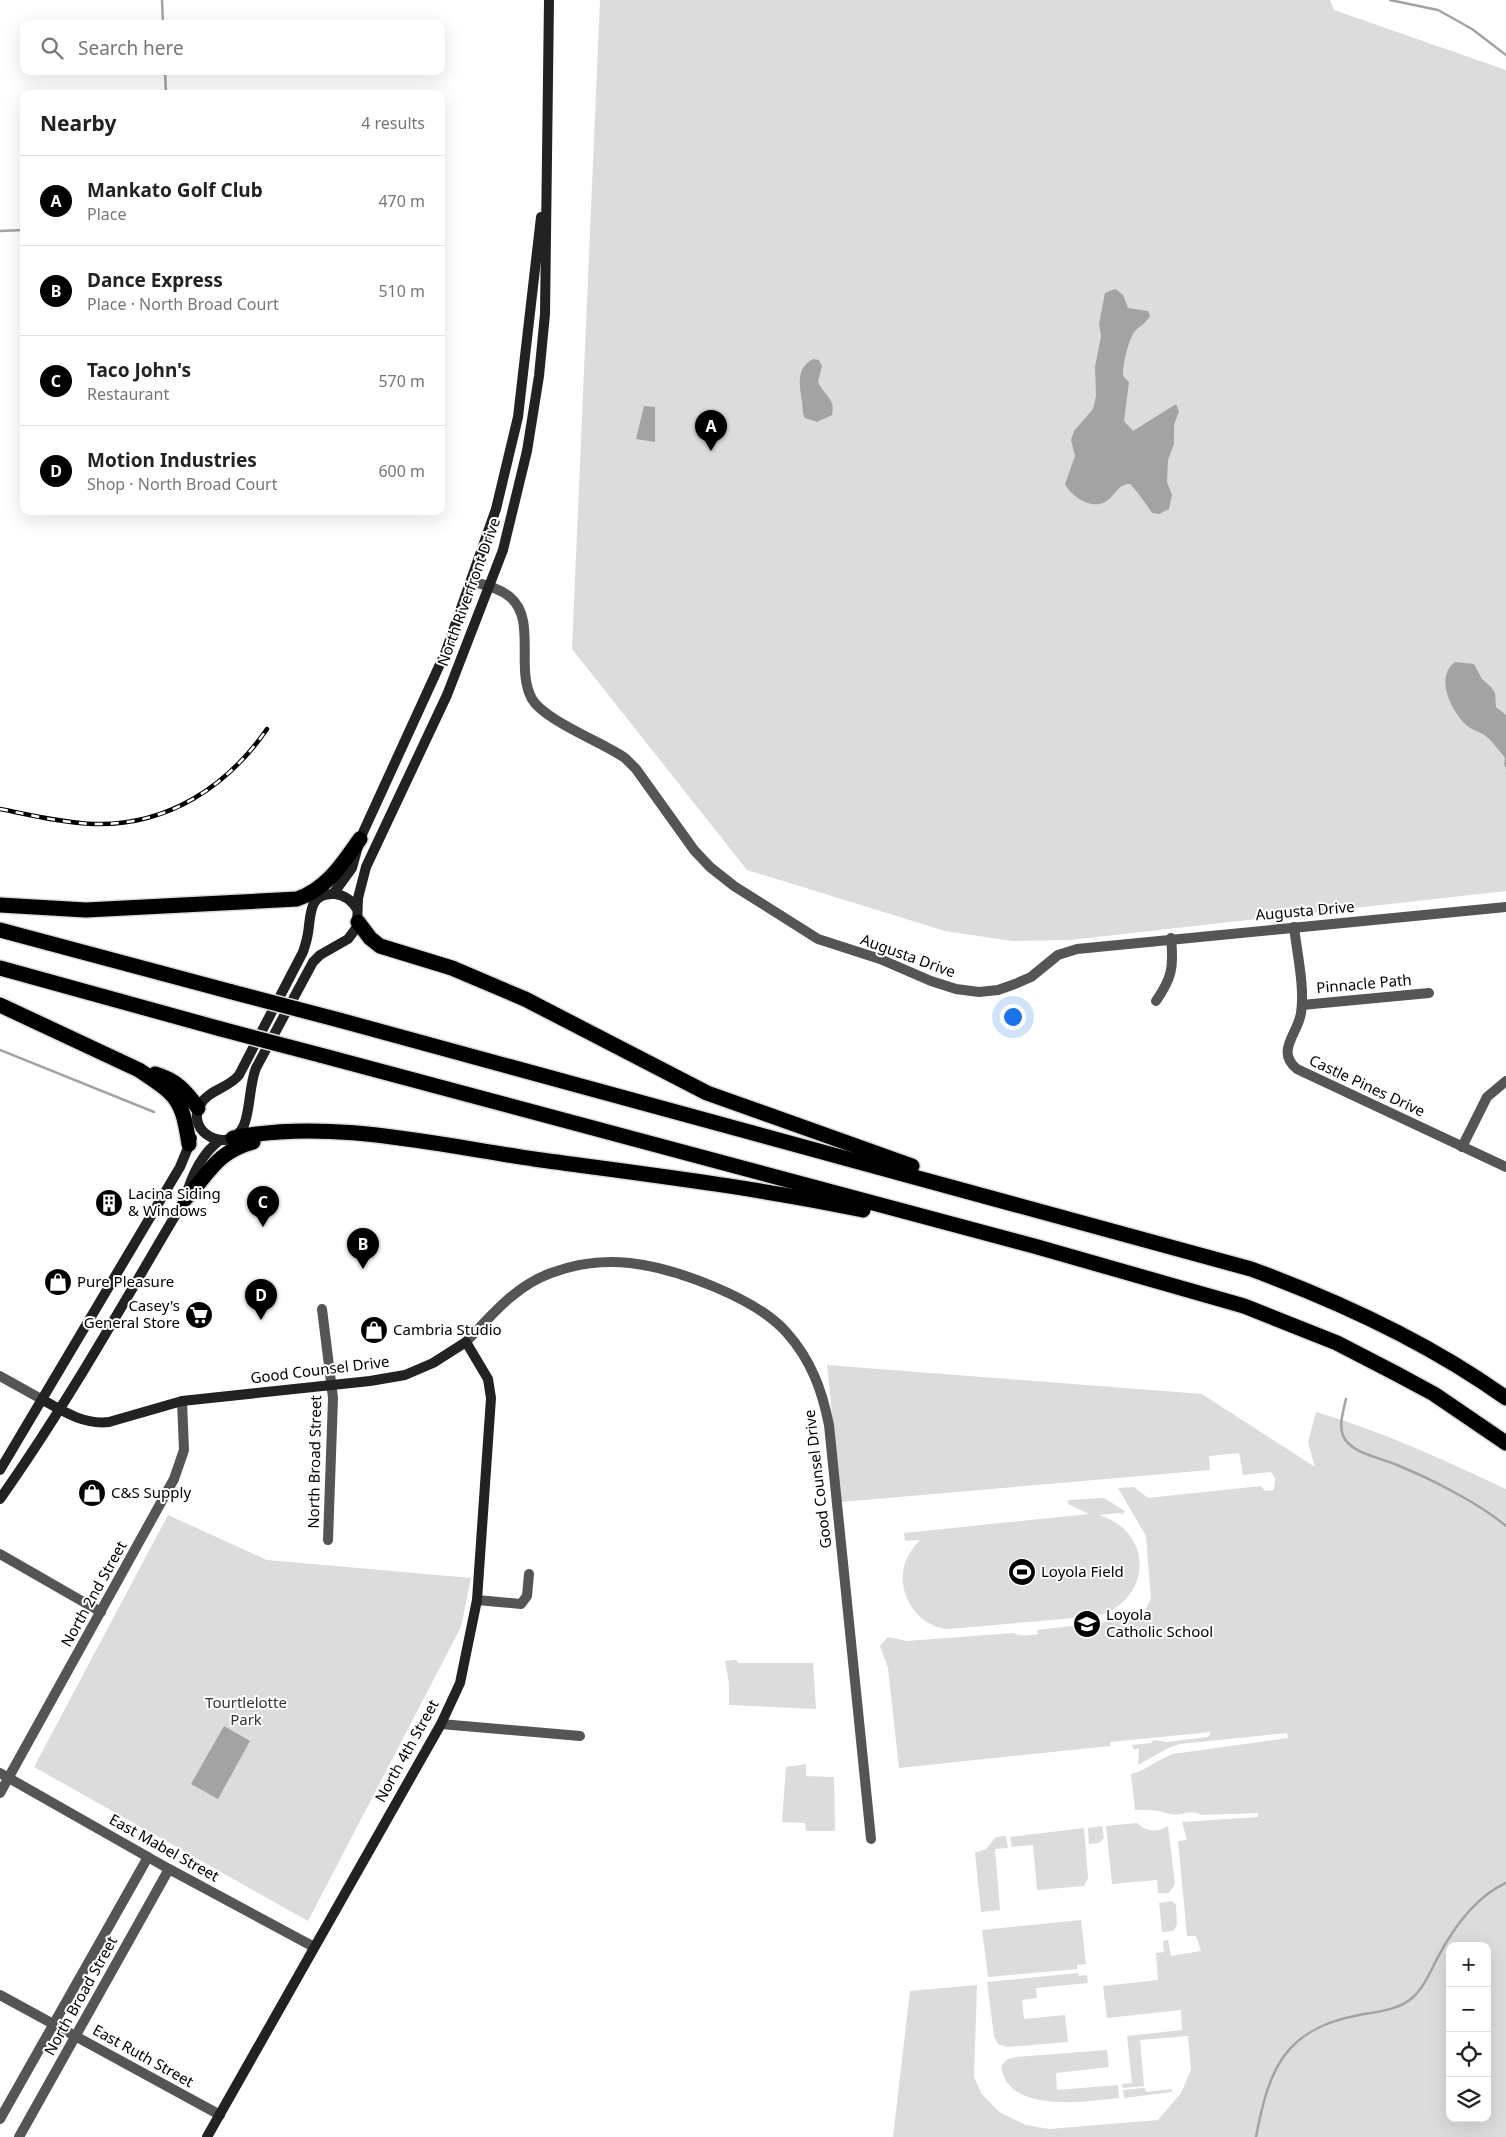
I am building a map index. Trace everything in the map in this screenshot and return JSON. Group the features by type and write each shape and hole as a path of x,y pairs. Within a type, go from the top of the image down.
{"highway":[{"path":"0,905 77,910 144,908 297,899 322,895 360,838"},
{"path":"358,916 370,938 380,946 452,968 525,999 707,1094 933,1174 1000,1200"},
{"path":"0,930 1194,1252 1307,1289 1401,1333 1451,1361 1506,1398"},
{"path":"0,968 221,1029 1034,1246 1198,1292 1296,1325 1337,1343 1434,1394 1506,1443"},
{"path":"0,1005 139,1070 175,1082 198,1108"},
{"path":"139,1070 160,1084 178,1101 185,1116 189,1144"},
{"path":"226,1139 276,1131 374,1136 766,1192 1034,1246"},
{"path":"185,1199 215,1161 235,1148 270,1139 312,1132"}],"main road":[{"name":"North Riverfront Drive","path":"358,916 358,898 366,867 458,670 488,586 504,550 526,451 539,376 545,314 545,176 549,0"},
{"name":"North Riverfront Drive","path":"198,1108 208,1096 239,1075 303,952 309,931 310,910 322,895 352,868 360,838 440,665 496,508 518,416 545,176"},
{"path":"0,1499 60,1409 185,1199 190,1181 204,1156 243,1128 246,1120 251,1080 261,1055 313,962 320,955 348,939 353,934 358,916 348,899 322,895"},
{"path":"0,1470 180,1167 198,1124 198,1108"},
{"path":"198,1124 208,1136 226,1139"},
{"name":"Good Counsel Drive","path":"43,1400 98,1424 182,1401 370,1381 405,1374 433,1363 466,1342"},
{"name":"North 4th Street","path":"207,2137 441,1724 460,1683 478,1600 490,1398 488,1379 466,1342"}],"street":[{"path":"471,581 488,586"},
{"name":"Augusta Drive","path":"488,586 510,596 522,612 524,626 524,677 532,698 547,714 626,758 636,769 694,850 728,881 818,939 847,950 880,959 931,981 956,989 979,992 998,990 1031,977 1058,955 1077,949 1171,938 1506,907"},
{"name":"Castle Pines Drive","path":"1294,927 1302,1006 1300,1020 1286,1053 1291,1064 1297,1069 1506,1167"},
{"path":"1156,1001 1168,983 1172,969 1171,938"},
{"name":"Pinnacle Path","path":"1302,1006 1429,993"},
{"path":"1462,1147 1487,1097 1506,1080"},
{"name":"Good Counsel Drive","path":"466,1342 512,1294 531,1282 573,1266 615,1262 649,1266 689,1278 744,1300 772,1319 795,1342 814,1373 829,1425 871,1839"},
{"name":"North Broad Street","path":"322,1309 331,1385 332,1444 328,1540"},
{"path":"0,1376 43,1400"},
{"name":"North 2nd Street","path":"0,1793 4,1775 101,1612 180,1465 185,1435 182,1401"},
{"path":"0,1554 101,1612"},
{"path":"478,1600 521,1604 527,1596 529,1574"},
{"path":"441,1724 580,1736"},
{"name":"East Mabel Street","path":"4,1775 169,1869 314,1947"},
{"name":"North Broad Street","path":"0,2119 148,1857"},
{"name":"North Broad Street","path":"19,2137 169,1869"},
{"name":"East Ruth Street","path":"0,1995 220,2116"}],"green space":[{"path":"600,0 1330,0 1334,10 1506,70 1506,891 1070,940 1012,941 945,931 747,870 572,649"},
{"path":"827,1365 1202,1394 1315,1467 1308,1442 1316,1412 1389,1437 1506,1489 1506,2137 893,2137 910,1991 977,1985 974,2077 981,2093 999,2112 1026,2125 1049,2129 1158,2120 1181,2093 1191,2070 1188,2036 1140,2040 1144,2086 1123,2088 1122,2084 1132,2083 1127,2036 1182,2030 1181,2010 1107,2018 1103,1986 1158,1980 1156,1953 1164,1952 1163,1941 1168,1940 1171,1956 1201,1951 1196,1936 1187,1936 1178,1841 1187,1840 1182,1822 1258,1817 1258,1813 1201,1815 1194,1812 1174,1815 1153,1810 1135,1810 1131,1774 1173,1754 1288,1738 1287,1733 1180,1744 1168,1748 1138,1765 1139,1749 1133,1749 1132,1745 1151,1743 1154,1740 1167,1742 1208,1737 1211,1732 1110,1742 1110,1746 899,1768 888,1668 880,1646 888,1637 907,1641 1014,1633 1029,1635 1038,1634 1037,1630 1141,1618 1151,1599 1146,1536 1118,1488 1134,1487 1148,1498 1261,1486 1265,1491 1274,1490 1275,1478 1271,1472 1243,1475 1239,1453 1209,1456 1210,1470 841,1502"},
{"path":"1104,1498 1125,1511 1123,1514 1099,1515 1117,1524 1130,1536 1137,1550 1140,1566 1137,1582 1128,1596 1115,1608 1097,1616 948,1629 937,1627 927,1622 912,1608 904,1588 904,1566 910,1552 920,1540 905,1541 904,1533 1089,1514 1068,1504 1068,1500"},
{"name":"Tourtlelotte Park","path":"168,1515 267,1560 471,1578 461,1627 308,1921 34,1767"},
{"path":"736,1660 738,1663 813,1663 816,1709 729,1705 729,1683 725,1661"},
{"path":"806,1764 806,1776 834,1777 835,1831 806,1831 805,1823 782,1822 786,1767"},
{"path":"1137,1823 1144,1828 1152,1830 1160,1830 1168,1826 1175,1884 1169,1893 1158,1893 1157,1880 1112,1884 1106,1826"},
{"path":"1102,1826 1104,1838 1099,1843 1089,1844 1088,1828"},
{"path":"1084,1828 1088,1878 1084,1886 1037,1890 1033,1845 1012,1847 1010,1837"},
{"path":"1006,1836 1008,1848 995,1849 1000,1910 981,1912 975,1853 986,1849 996,1837"},
{"path":"1172,1901 1176,1905 1177,1925 1173,1931 1162,1932 1159,1903"},
{"path":"1081,1920 1086,1964 1077,1965 1077,1969 988,1977 982,1930"},
{"path":"1078,1973 1079,1976 1087,1975 1088,1983 1036,1988 1037,1998 1022,2000 1024,2019 1065,2015 1068,2042 1007,2047 998,2044 994,2036 987,1982"},
{"path":"1107,2050 1109,2067 1056,2073 1057,2090 1118,2085 1119,2098 1069,2102 1033,2099 1018,2093 1007,2082 1001,2067 1006,2060 1016,2057"},
{"path":"1145,2088 1146,2092 1172,2089 1172,2092 1124,2098 1123,2090"}],"shaded area":[{"path":"1116,289 1123,295 1128,308 1148,311 1150,316 1133,333 1126,352 1123,376 1129,382 1124,421 1133,431 1176,404 1179,411 1174,425 1174,444 1168,460 1167,482 1172,495 1169,509 1159,514 1152,513 1130,484 1119,488 1105,502 1094,504 1077,497 1065,484 1075,456 1071,440 1074,431 1093,409 1096,396 1095,367 1101,336 1099,324 1105,293"},
{"path":"813,359 819,360 822,366 818,382 831,401 833,410 832,415 817,422 804,416 800,384 803,368"},
{"path":"644,406 655,407 655,442 636,439"},
{"path":"1455,662 1474,664 1482,679 1495,693 1496,707 1506,715 1506,769 1504,764 1505,758 1490,739 1466,725 1450,701 1445,684 1446,676 1449,668"},
{"path":"224,1726 250,1741 218,1799 191,1784"}],"waterway":[{"path":"162,0 163,20"},
{"path":"1390,0 1438,10 1472,29 1506,55"},
{"path":"165,75 166,90"},
{"path":"0,231 20,230"},
{"path":"0,1050 154,1112"},
{"path":"1346,1399 1341,1427 1344,1438 1353,1447 1438,1484 1468,1500 1506,1526"},
{"path":"1256,2137 1267,2091 1275,2072 1284,2056 1297,2042 1313,2030 1334,2021 1394,2008 1407,2002 1424,1984 1444,1946 1466,1914 1485,1896 1506,1883"}],"railway":[{"path":"0,809 71,822 94,824 121,823 146,818 170,810 193,799 214,785 251,750 267,729"}],"place":[{"name":"Mankato Golf Club","path":"711,451"},
{"name":"Lacina Siding & Windows","path":"109,1203"},
{"name":"Taco John's","path":"263,1227"},
{"name":"Dance Express","path":"363,1269"},
{"name":"Pure Pleasure","path":"58,1282"},
{"name":"Casey's General Store","path":"199,1315"},
{"name":"Motion Industries","path":"261,1320"},
{"name":"Cambria Studio","path":"374,1330"},
{"name":"C&S Supply","path":"92,1493"},
{"name":"Loyola Field","path":"1022,1572"},
{"name":"Loyola Catholic School","path":"1087,1624"}]}
